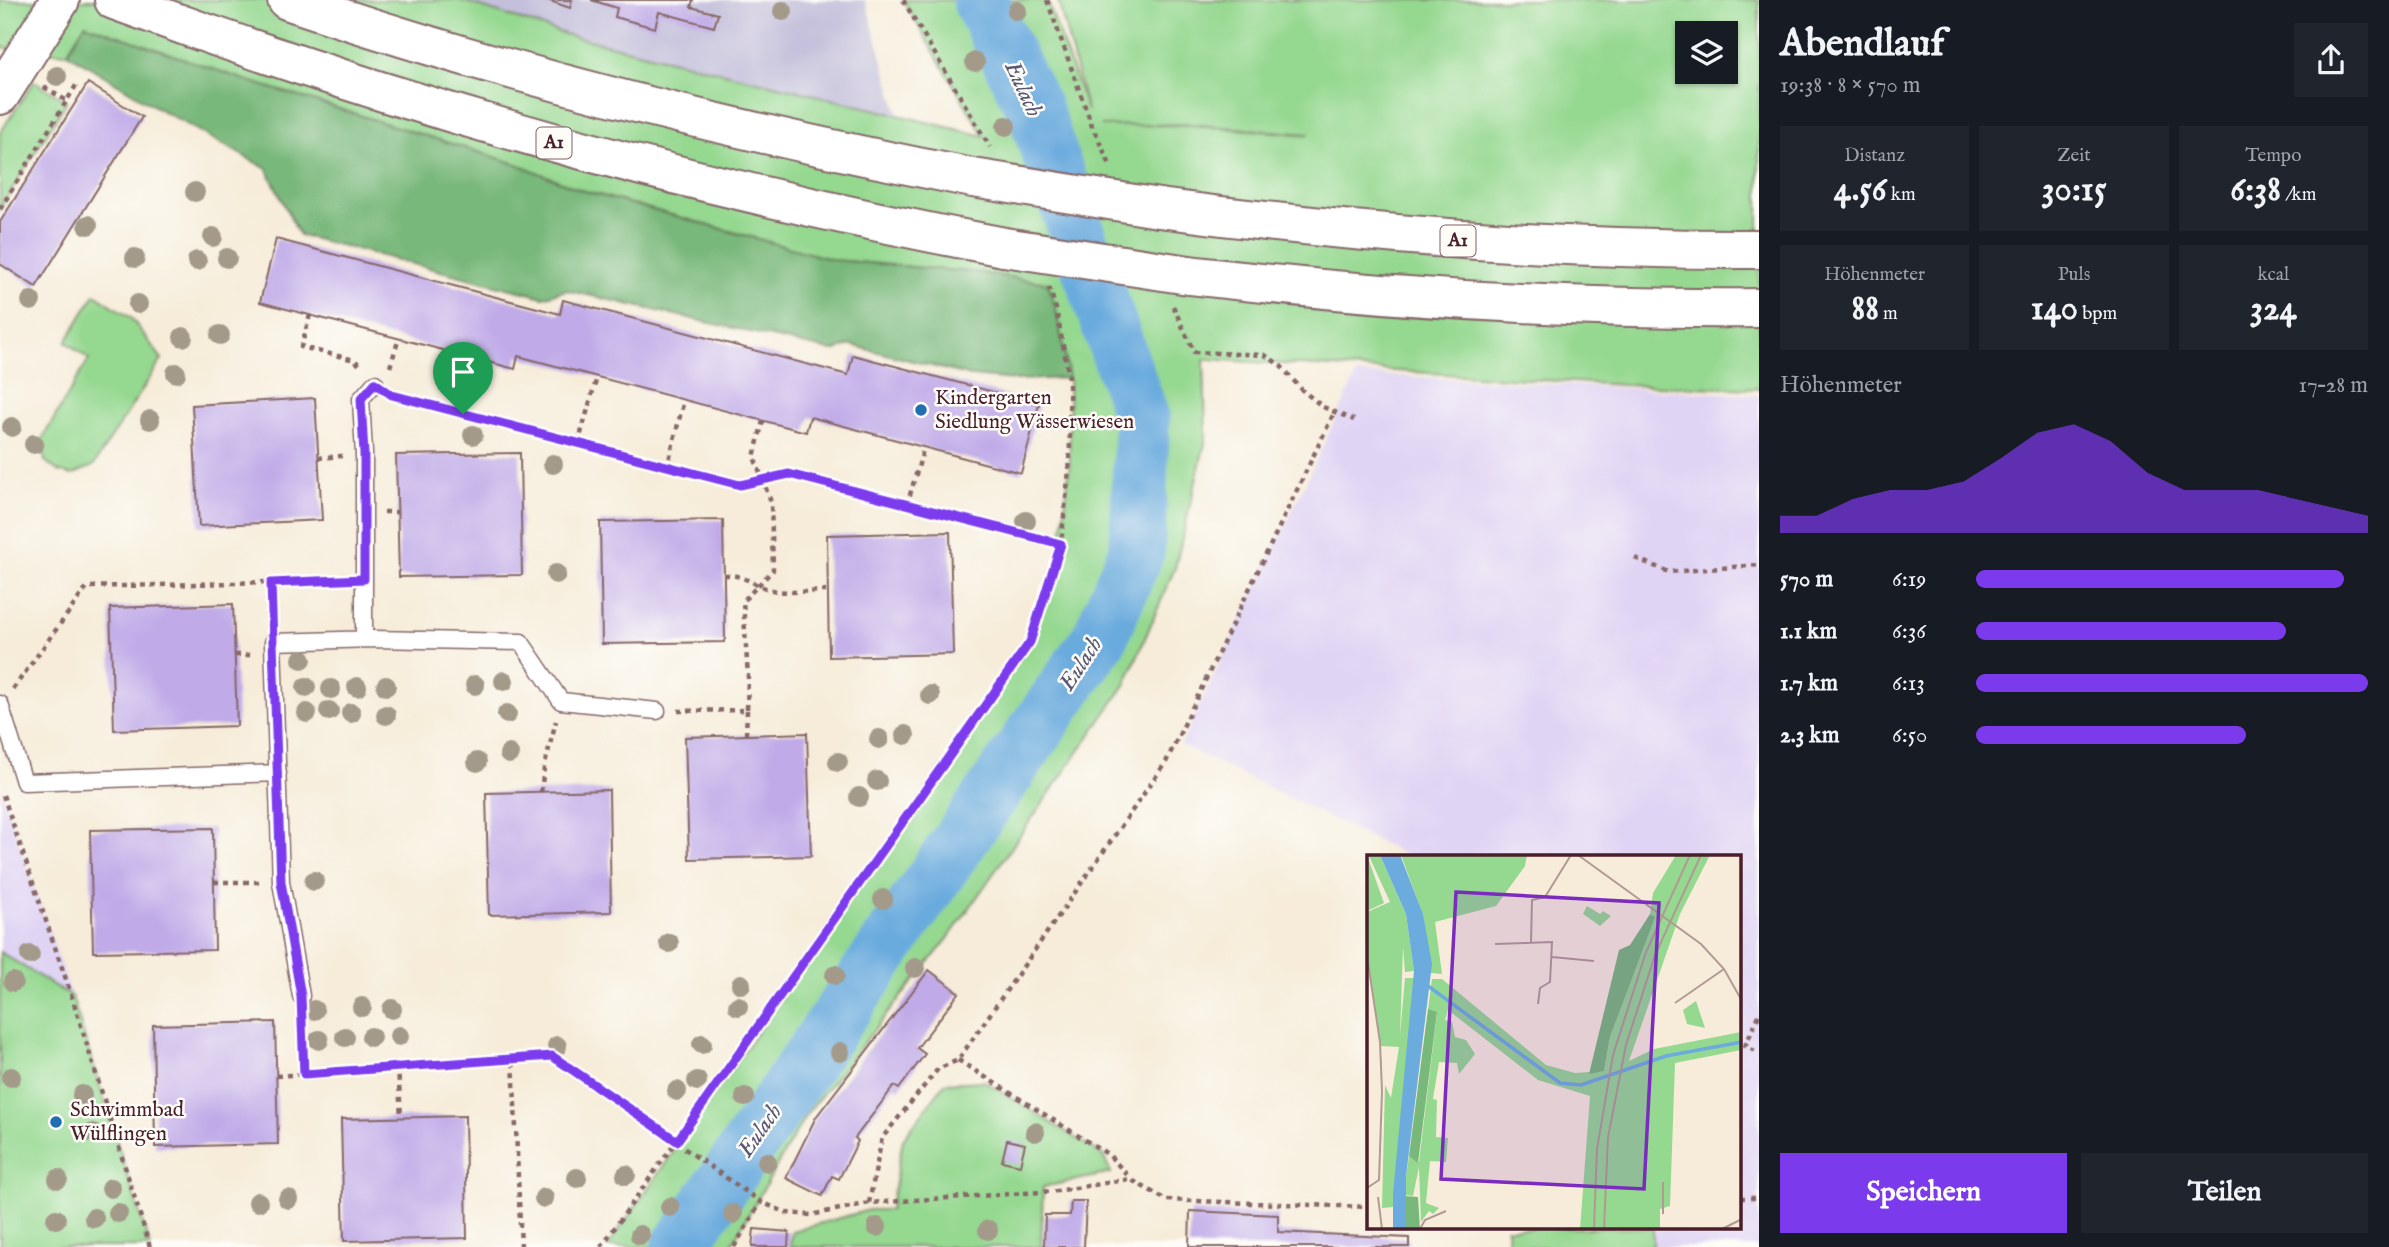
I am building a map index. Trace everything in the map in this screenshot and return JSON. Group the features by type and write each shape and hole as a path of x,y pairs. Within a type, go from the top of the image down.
{"main road":[{"path":"0,96 31,64 60,0"},
{"name":"A1","path":"114,0 315,70 543,140 784,201 1004,247 1189,275 1458,301 1611,307 1759,308"},
{"name":"A1","path":"287,0 479,61 638,104 811,145 973,178 1285,225 1448,240 1612,248 1759,249"}],"lane":[{"path":"364,639 364,454 361,399 375,383"},
{"path":"301,996 281,882 273,642 364,639 520,642 561,701 657,711"},
{"path":"1,704 24,782 278,773"}],"path":[{"path":"31,64 67,101"},
{"path":"0,209 77,84"},
{"path":"310,315 301,347 355,360 375,383 392,395 740,485 789,474 1061,544 1030,642 601,1247"},
{"path":"463,414 478,359"},
{"path":"578,444 597,377"},
{"path":"667,468 684,400"},
{"path":"869,1203 882,1138 938,1069 958,1060 1167,762 1334,413"},
{"path":"746,735 748,677 743,601 773,570 771,502 754,457 763,421"},
{"path":"907,505 924,447"},
{"path":"1635,558 1669,572 1759,565"},
{"path":"724,575 738,574 757,586 779,591 828,591"},
{"path":"1,704 87,587 364,579"},
{"path":"271,583 273,642"},
{"path":"541,792 544,768 561,701"},
{"path":"657,711 747,710"},
{"path":"0,787 72,997 150,1247"},
{"path":"214,882 238,881"},
{"path":"301,996 304,1074"},
{"path":"1759,1015 1745,1046 1759,1053"},
{"path":"276,1076 552,1056 761,1202 787,1213 811,1215 869,1203 1057,1191 1130,1179"},
{"path":"513,1058 521,1247"},
{"path":"958,1060 1109,1155 1130,1179 1166,1200 1367,1207"},
{"path":"398,1067 401,1117"},
{"path":"734,1247 761,1202"}],"shaded area":[{"path":"459,0 865,0 899,116 568,35"},
{"path":"1357,374 1759,395 1759,1247 1653,1247 1653,1230 1742,1230 1742,855 1406,855 1181,745"},
{"path":"0,787 72,997 0,952"}],"green space":[{"path":"0,0 459,0 568,35 984,136 903,0 1047,0 1087,111 1058,0 1759,0 1759,389 1623,385 1204,359 1206,439 1175,568 1125,685 947,940 807,1113 730,1247 607,1247 1030,642 1061,544 1070,461 1069,377 1056,309 1048,283 981,273 834,260 581,190 517,164 242,79 85,25 67,53 0,47","holes":["1188,124 1309,134 1189,125 1101,126"]},
{"path":"85,24 242,79 517,164 581,190 834,260 981,273 1048,283 1069,378 1015,380 971,376 851,345 833,351 566,290 543,297 299,235 267,169 159,109 67,53"},
{"path":"34,81 67,101 0,209 0,133"},
{"path":"95,294 131,318 162,359 93,466 72,475 58,471 45,461 41,441 89,359 66,342"},
{"name":"Schwimmbad Wülflingen","path":"0,952 72,997 150,1247 0,1247"},
{"path":"984,1081 1103,1155 1111,1173 1043,1187 1041,1247 790,1247 792,1231 869,1210 890,1210 903,1139 945,1083"},
{"path":"1507,1230 1653,1230 1653,1247 1508,1247"}],"building":[{"path":"547,0 572,0 570,8"},
{"path":"591,0 693,0 691,7 718,14 714,27 659,12 655,28 615,17 617,8"},
{"path":"88,83 142,117 36,287 0,264 0,222"},
{"path":"276,239 560,314 563,300 848,375 853,355 1039,404 1021,473 810,417 806,432 518,356 515,369 260,302"},
{"path":"315,398 322,520 199,526 192,405"},
{"path":"520,453 522,575 399,577 396,455"},
{"path":"723,520 725,642 602,644 600,522"},
{"path":"950,532 953,654 829,657 827,535"},
{"path":"233,604 237,726 114,730 110,608"},
{"path":"807,733 811,856 689,859 685,737"},
{"path":"609,790 611,912 489,915 486,793"},
{"path":"213,828 215,950 93,952 90,830"},
{"path":"929,970 959,993 917,1048 925,1054 899,1089 894,1086 855,1138 858,1141 839,1179 832,1176 822,1196 786,1178 816,1117"},
{"path":"275,1022 278,1144 155,1147 153,1025"},
{"path":"465,1116 467,1238 344,1241 341,1119"},
{"path":"1007,1140 1025,1144 1020,1165 1002,1161"},
{"path":"1071,1201 1086,1201 1084,1247 1044,1247 1045,1215 1070,1215"},
{"path":"1190,1211 1278,1215 1278,1232 1409,1238 1409,1247 1189,1247"},
{"path":"754,1229 789,1232 788,1247 752,1247"}],"waterway":[{"name":"Eulach","path":"679,1247 1099,639 1137,550 1142,419 1034,109 980,0"}],"place":[{"name":"Kindergarten Siedlung Wässerwiesen","path":"921,410"},
{"name":"Schwimmbad Wülflingen","path":"56,1122"}],"route":[{"path":"375,383 392,395 463,414 740,485 789,474 1061,544 1030,642 677,1141 552,1056 304,1074 301,996 281,882 271,583 364,579 361,399 375,383"}]}
